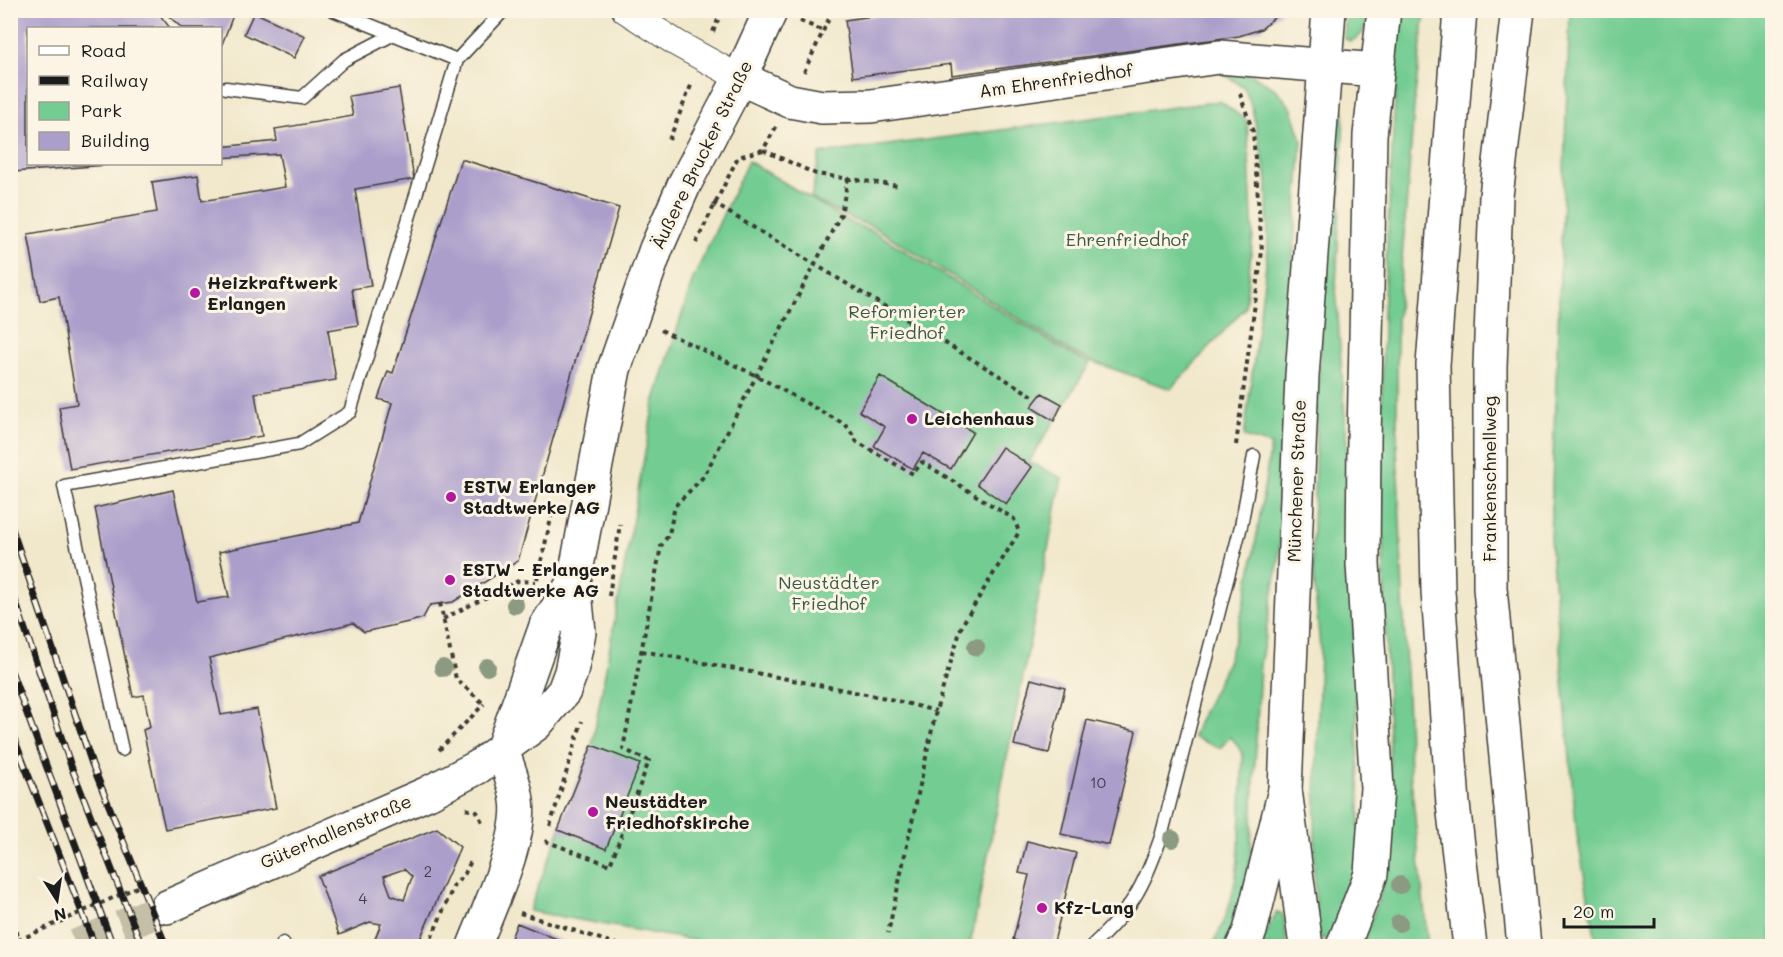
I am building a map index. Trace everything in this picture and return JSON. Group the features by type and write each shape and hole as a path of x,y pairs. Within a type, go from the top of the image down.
{"main road":[{"name":"Äußere Brucker Straße","path":"502,751 536,724 564,691 571,672 579,632 574,582 614,369 631,316 684,185 740,78 771,10"},
{"name":"Münchener Straße","path":"1243,946 1250,931 1285,790 1302,376 1329,10"},
{"path":"1343,946 1371,874 1377,788 1363,541 1370,135 1384,10"},
{"path":"1460,10 1433,365 1438,591 1453,804 1470,946"},
{"name":"Frankenschnellweg","path":"1518,10 1497,196 1490,367 1490,588 1524,946"},
{"name":"Am Ehrenfriedhof","path":"740,78 790,101 822,107 871,106 1220,57 1377,70"},
{"path":"474,946 492,902 517,822 515,790 502,751"},
{"name":"Güterhallenstraße","path":"167,907 428,793 502,751"},
{"path":"1285,790 1306,946"}],"street":[{"path":"625,10 678,44 740,78"}],"lane":[{"path":"333,10 457,60"},
{"path":"122,750 64,486 299,444 350,412 457,60 504,10"},
{"path":"226,88 302,98 344,60 394,34"},
{"path":"1092,946 1121,919 1145,883 1161,837 1241,526 1254,456"}],"path":[{"path":"763,150 790,101 833,10"},
{"path":"1202,60 1240,92 1252,132 1262,251 1235,449"},
{"path":"691,253 738,157 763,150 816,174 899,186"},
{"path":"545,841 610,865 649,761 623,749 661,546 669,534 675,506 704,476 841,213 848,177"},
{"path":"684,185 1033,396"},
{"path":"631,316 755,375 846,425 857,442 913,474 922,462 1014,519 1019,532 962,626 936,711 888,933"},
{"path":"659,339 665,321"},
{"path":"609,597 621,519"},
{"path":"443,619 519,581 536,582"},
{"path":"440,603 456,679 484,704"},
{"path":"642,651 886,698 936,711"},
{"path":"543,848 583,717"},
{"path":"467,808 480,816 483,834"},
{"path":"428,946 454,885 464,875 476,851"},
{"path":"492,902 622,946"},
{"path":"10,913 23,946"}],"green space":[{"path":"1346,11 1368,11 1364,30 1359,37 1350,41 1344,38"},
{"path":"1400,11 1425,11 1415,96 1397,321 1397,447 1410,769 1428,946 1361,946 1375,910 1384,876 1391,802 1381,483 1383,314"},
{"path":"1570,11 1772,11 1772,946 1597,946 1577,835 1550,538"},
{"path":"1221,72 1253,75 1277,90 1292,109 1302,140 1292,270 1279,559 1260,665 1250,865 1237,920 1226,946 1211,946 1230,903 1235,879 1239,854 1243,756 1237,744 1230,737 1220,748 1193,737 1227,662 1242,611 1254,555 1271,445 1244,437 1268,250 1267,178 1252,108 1244,87"},
{"name":"Ehrenfriedhof","path":"1220,101 1247,121 1253,235 1245,308 1171,389 1093,362 1070,351 874,227 854,220 811,198 820,154"},
{"path":"1338,108 1342,108 1344,113 1336,287 1348,463 1360,811 1358,851 1353,879 1331,936 1323,940 1318,935 1314,872 1320,648 1312,556 1318,384"},
{"name":"Neustädter Friedhof","path":"748,161 853,224 873,231 1069,353 1090,363 1029,462 1062,478 970,946 724,946 529,911 592,745 654,403 693,279"},
{"path":"1276,913 1281,913 1284,918 1287,946 1260,946"}],"building":[{"path":"10,10 156,10 169,27 27,27 27,165 108,165 13,172 18,213 10,215"},
{"path":"162,10 235,10 222,44 222,27 181,27"},
{"path":"916,10 1283,10 1261,29 1239,36 952,75 951,64 853,77 845,20"},
{"path":"254,12 305,36 294,58 244,34"},
{"name":"Heizkraftwerk Erlangen","path":"399,88 414,179 355,189 371,286 352,289 358,325 328,330 336,380 255,393 262,436 70,469 59,407 77,404 59,297 40,301 28,234 157,212 152,182 198,175 202,201 285,187 279,154 222,158 222,147 277,141 275,129 353,116 349,96"},
{"name":"ESTW Erlanger Stadtwerke AG","path":"461,159 619,208 518,561 453,602 430,605 423,618 364,632 353,623 209,658 221,715 257,709 276,808 165,829 143,730 150,727 144,695 133,697 95,508 173,490 197,602 229,597 219,552 358,523 392,403 378,399 388,371 393,373"},
{"name":"Leichenhaus","path":"880,376 973,432 951,469 923,453 913,469 874,446 885,427 859,411"},
{"path":"1042,393 1062,404 1054,421 1031,407"},
{"path":"1002,447 1032,467 1006,504 977,484"},
{"path":"1031,679 1065,688 1049,753 1014,745"},
{"path":"1087,720 1136,731 1109,845 1061,834"},
{"name":"Neustädter Friedhofskirche","path":"592,745 640,764 606,849 558,830"},
{"path":"437,828 460,847 417,946 372,946 381,924 370,922 339,935 318,876","holes":["404,869 412,877 404,900 391,895 384,876"]},
{"name":"Kfz-Lang","path":"1027,841 1076,853 1053,946 1038,946 1013,940 1029,875 1019,873"},
{"path":"517,923 574,946 508,946"}],"tunnel":[{"path":"76,946 167,907"}],"railway":[{"path":"10,523 92,764 166,946"},
{"path":"10,585 71,766 142,946"},
{"path":"10,668 113,946"},
{"path":"10,728 95,946"}],"place":[{"name":"Heizkraftwerk Erlangen","path":"195,293"},
{"name":"Leichenhaus","path":"912,419"},
{"name":"ESTW Erlanger Stadtwerke AG","path":"451,497"},
{"name":"ESTW - Erlanger Stadtwerke AG","path":"450,580"},
{"name":"Neustädter Friedhofskirche","path":"593,812"},
{"name":"Kfz-Lang","path":"1042,908"}],"park label":[{"name":"Reformierter Friedhof","path":"907,322"}]}
